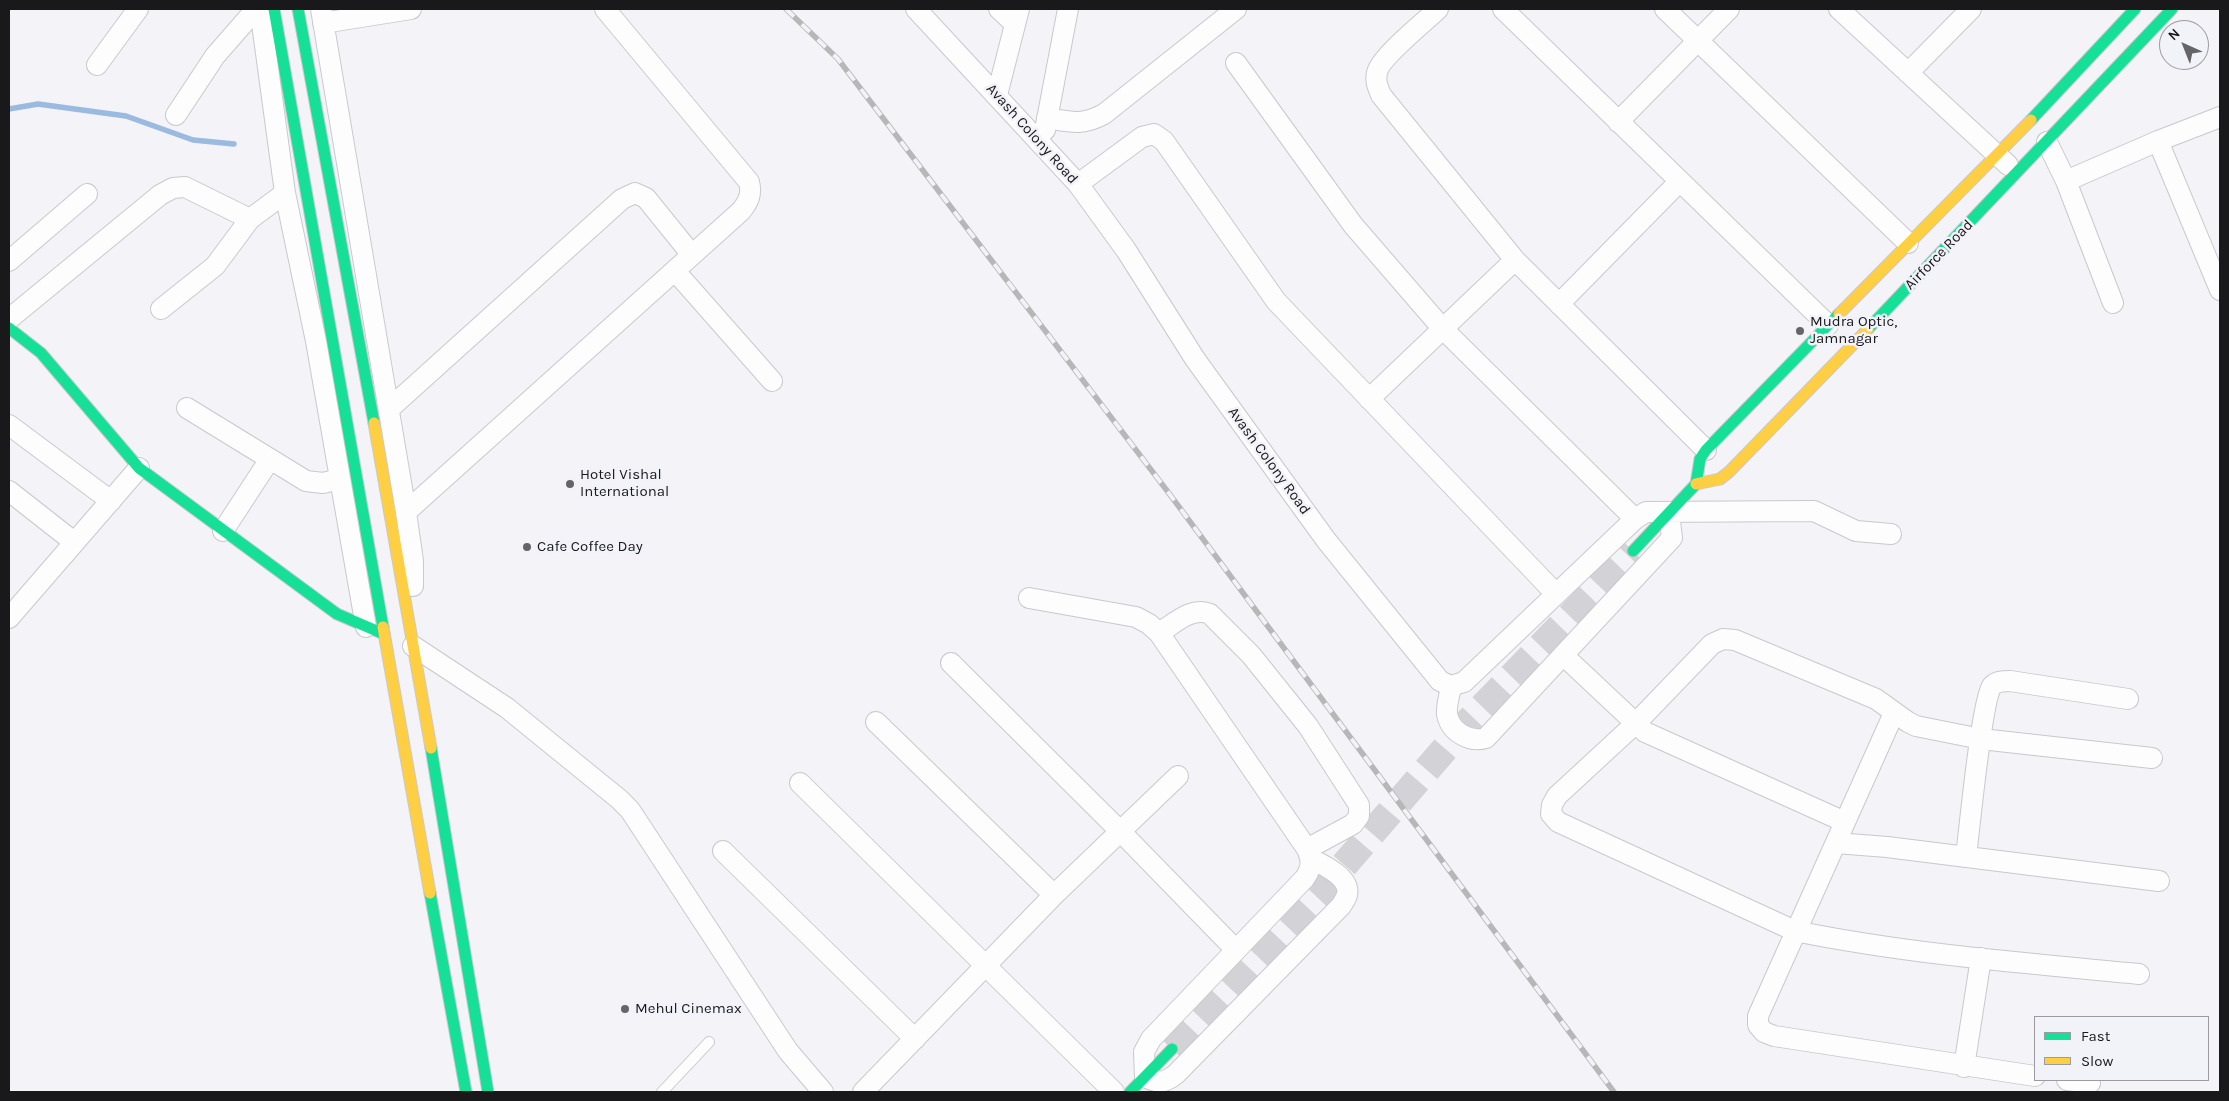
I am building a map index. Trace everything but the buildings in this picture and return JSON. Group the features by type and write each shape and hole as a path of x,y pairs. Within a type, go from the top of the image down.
{"main road":[{"path":"274,9 372,567 375,631 452,1005 466,1092"},
{"path":"298,9 407,602 488,1092"},
{"name":"Airforce Road","path":"2135,9 1997,156 1908,243 1706,450 1700,459 1696,484 1720,479 1729,472 2047,142 2172,9"},
{"path":"9,328 41,353 139,468 337,614 375,631"},
{"path":"1633,551 1696,484"},
{"path":"1130,1092 1172,1049"}],"street":[{"path":"97,65 138,9"},
{"path":"176,115 215,56 258,9"},
{"path":"258,9 285,193 316,341 340,479 375,631"},
{"path":"407,602 412,588 414,573 406,512 322,16 411,9"},
{"path":"406,512 675,271 741,211 748,202 751,191 749,182 605,9"},
{"name":"Avash Colony Road","path":"916,9 1043,143 1078,184 1126,250 1195,359 1326,540 1440,680 1451,686"},
{"path":"997,95 1017,16 999,9"},
{"path":"1043,143 1068,9"},
{"path":"1047,118 1079,123 1091,121 1104,114 1236,9"},
{"path":"1438,9 1384,60 1377,71 1376,84 1381,95 1515,260 1706,450"},
{"path":"1503,9 1828,325"},
{"path":"1665,9 1908,243"},
{"path":"1618,122 1729,9"},
{"path":"1838,9 2016,174"},
{"path":"1908,73 1971,9"},
{"path":"1236,62 1353,225 1442,328 1571,458 1635,519"},
{"path":"2066,181 2158,141 2220,117"},
{"path":"1078,184 1142,137 1154,134 1164,141 1263,286 1368,399 1556,594"},
{"path":"2158,141 2220,290"},
{"path":"2047,142 2066,181 2113,302"},
{"path":"1559,304 1679,182"},
{"path":"9,319 160,194 173,188 185,187 250,219"},
{"path":"161,309 215,266 250,219 285,193"},
{"path":"9,261 87,194"},
{"path":"389,409 622,199 635,194 646,198 692,255"},
{"path":"1368,399 1515,260"},
{"path":"675,271 772,381"},
{"path":"187,408 270,460 314,483 340,479"},
{"path":"9,425 111,501"},
{"path":"223,531 270,460"},
{"path":"10,613 139,468"},
{"path":"9,491 74,542"},
{"path":"1669,513 1672,538 1486,738 1476,741 1464,737 1450,722 1447,713 1451,686 1464,682 1635,519 1646,512 1814,511 1856,531 1891,534"},
{"path":"1029,598 1136,618 1148,624 1158,634 1309,854 1331,869 1346,885 1347,894 1341,906 1176,1074 1166,1082 1155,1082 1145,1077 1144,1052 1150,1039 1305,878 1311,868 1309,854"},
{"path":"1158,634 1191,612 1201,610 1210,614 1251,655 1316,737 1359,804 1359,816 1353,824 1309,854"},
{"path":"2138,974 1981,958 1795,932 1558,822 1551,814 1552,805 1557,796 1634,724 1712,644 1723,639 1735,640 1876,699 1894,713 1916,726 1981,739 2152,758"},
{"path":"414,646 508,708 630,810 788,1051 824,1092"},
{"path":"1563,655 1634,724 1659,740 1845,822"},
{"path":"950,663 1120,831 1236,950"},
{"path":"1966,857 1981,739 1988,697 1992,686 2000,681 2010,680 2128,699"},
{"path":"1894,713 1758,1016 1758,1025 1764,1032 1774,1036 2034,1076"},
{"path":"876,722 1054,895"},
{"path":"863,1092 1054,895 1178,776"},
{"path":"800,783 1114,1092"},
{"path":"1836,843 1887,847 2159,881"},
{"path":"723,851 915,1039"},
{"path":"1964,1066 1981,958"},
{"path":"2074,1081 2090,1083"}],"lane":[{"path":"662,1092 710,1042"}],"waterway":[{"path":"9,109 38,104 126,116 193,140 234,144"}],"tunnel":[{"path":"1172,1049 1326,886 1469,721 1633,551"}],"railway":[{"path":"786,9 838,59 1168,492 1614,1092"}],"traffic: fast":[{"path":"274,9 383,627"},
{"path":"298,9 374,423"},
{"path":"2031,120 2135,9"},
{"path":"1868,329 2172,9"},
{"path":"1633,551 1696,484 1700,459 1706,450 1839,314"},
{"path":"9,328 41,353 139,468 337,614 384,634"},
{"path":"431,748 488,1092"},
{"path":"430,893 466,1092"},
{"path":"1130,1092 1172,1049"}],"traffic: slow":[{"path":"1839,314 2031,120"},
{"path":"1696,484 1720,479 1729,472 1868,329"},
{"path":"374,423 431,748"},
{"path":"383,627 430,893"}],"place":[{"name":"Mudra Optic, Jamnagar","path":"1800,331"},
{"name":"Hotel Vishal International","path":"570,484"},
{"name":"Cafe Coffee Day","path":"527,547"},
{"name":"Mehul Cinemax","path":"625,1009"}]}
